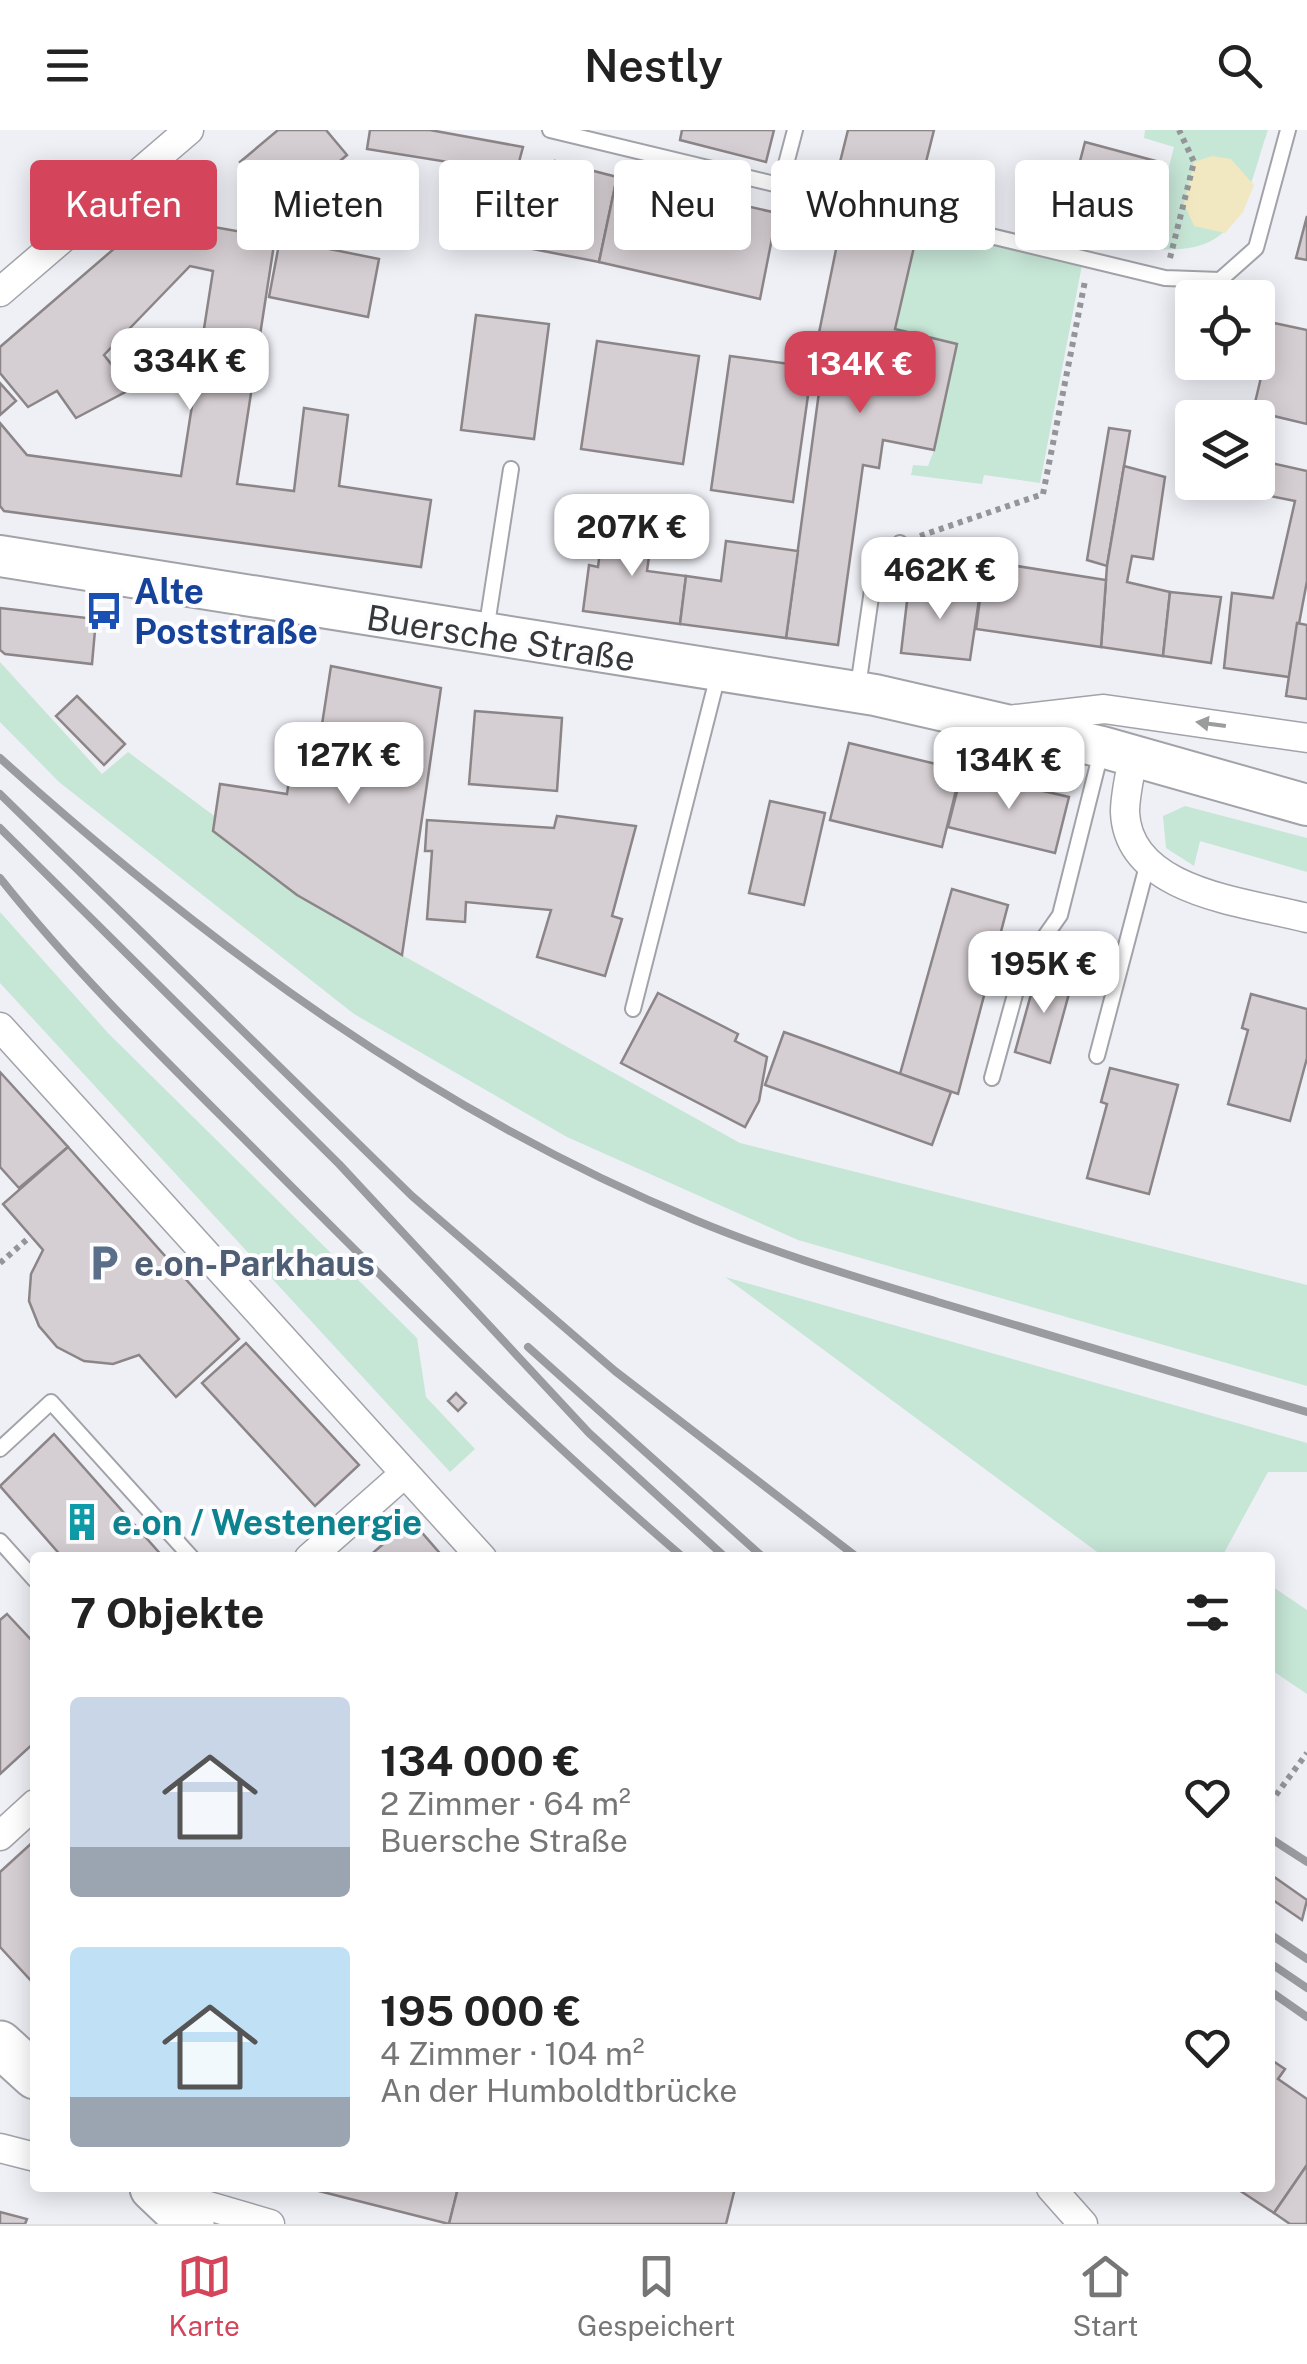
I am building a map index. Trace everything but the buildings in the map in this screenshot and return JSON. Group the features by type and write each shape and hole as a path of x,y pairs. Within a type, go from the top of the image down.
{"main road":[{"name":"Buersche Straße","path":"1,556 485,636 857,692 997,722 1307,805"},
{"path":"0,2044 30,2071"},
{"path":"154,2192 191,2224"}],"street":[{"path":"0,292 190,130"},
{"name":"Buersche Straße","path":"997,722 1104,709 1307,738"},
{"path":"1118,753 1125,814 1137,854 1180,884 1307,918"},
{"path":"0,1027 476,1552"},
{"path":"316,1552 404,1474"},
{"path":"0,1836 30,1809"},
{"path":"0,2148 30,2156"},
{"path":"161,2192 270,2224"},
{"path":"1055,2192 1083,2224"}],"lane":[{"path":"550,130 771,181"},
{"path":"788,160 796,130"},
{"path":"995,236 1164,278 1220,280 1256,248 1288,130"},
{"path":"485,636 511,468"},
{"path":"857,692 874,576 900,544"},
{"path":"633,1009 719,672"},
{"path":"992,1078 1022,969 1060,915 1118,753"},
{"path":"1097,1056 1148,862"},
{"path":"0,1449 51,1402 187,1552"},
{"path":"0,1541 30,1574"}],"path":[{"path":"1164,278 1194,162 1179,130"},
{"path":"900,544 1043,494 1089,260"},
{"path":"0,1263 31,1236"},
{"path":"1275,1796 1307,1754"}],"green space":[{"path":"1145,130 1268,130 1245,201 1235,219 1221,234 1203,244 1179,249 1169,249 1169,166 1174,147 1144,138"},
{"path":"995,246 1082,265 1040,483 984,475 982,484 911,475 913,465 928,466 934,450 957,345 895,329 912,250 995,250"},
{"path":"0,662 102,774 128,752 402,955 740,1143 1307,1285 1307,1386 798,1240 567,1137 354,1014 59,782 0,722"},
{"path":"1185,806 1307,838 1307,872 1200,841 1194,866 1166,848 1163,816"},
{"path":"0,912 108,1033 417,1338 426,1397 475,1449 450,1472 0,983"},
{"path":"725,1277 1307,1443 1307,1472 1268,1472 1225,1552 1097,1552"},
{"path":"1275,1588 1307,1610 1307,1694 1275,1672"}],"sand":[{"path":"1212,156 1231,159 1254,185 1243,212 1225,233 1194,226 1184,204 1194,162"}],"railway":[{"path":"0,758 160,894 328,1019 506,1129 599,1177 695,1220 815,1264 1307,1412"},
{"path":"0,794 412,1196 615,1371 850,1552"},
{"path":"0,828 339,1164 589,1433 719,1552"},
{"path":"0,878 136,1031 379,1274 529,1419 677,1552"},
{"path":"528,1347 757,1552"},
{"path":"1275,1841 1307,1862"},
{"path":"1275,1937 1307,1959"},
{"path":"1275,1966 1307,1988"},
{"path":"1275,1995 1307,2017"}],"place":[{"name":"Alte Poststraße","path":"104,611"},
{"name":"e.on-Parkhaus","path":"104,1263"},
{"name":"e.on / Westenergie","path":"82,1522"}]}
